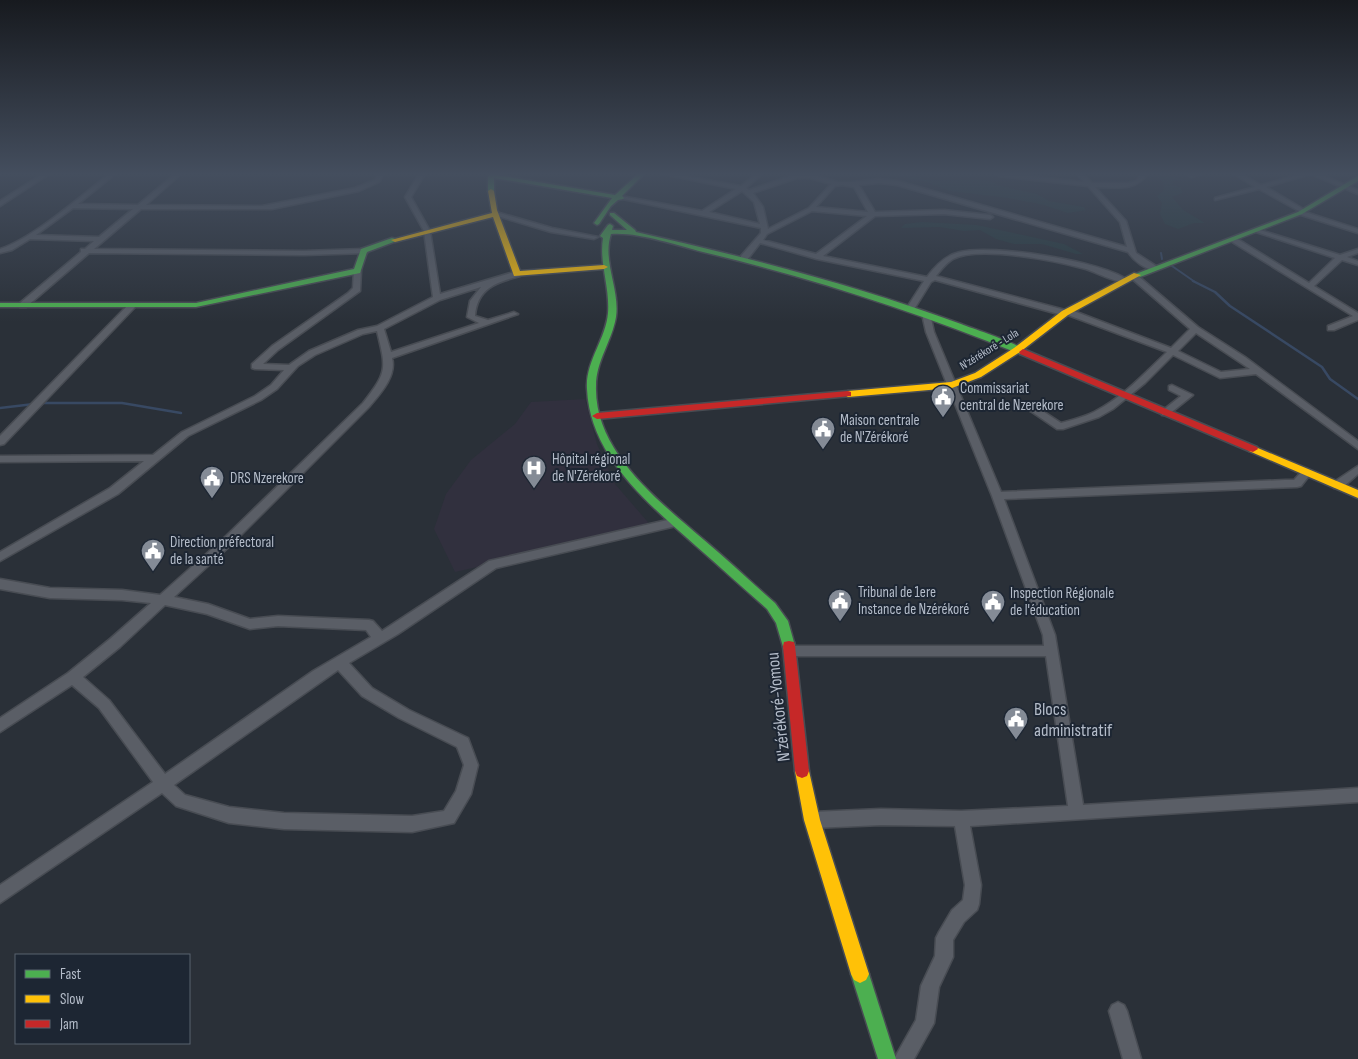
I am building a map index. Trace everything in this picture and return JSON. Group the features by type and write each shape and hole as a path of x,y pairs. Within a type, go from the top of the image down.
{"main road":[{"path":"0,305 196,305 357,271 364,251 458,223"},
{"path":"500,223 517,274 604,267"},
{"path":"606,227 619,223"},
{"path":"622,223 638,233"},
{"name":"N'zérékoré - Lola","path":"597,416 952,385 978,375 1017,350 1066,312 1130,279 1153,268 1276,223"},
{"path":"606,227 744,258 926,314 1017,350 1358,494"},
{"name":"N'zérékoré-Yomou","path":"606,227 598,257 604,267 610,290 612,311 611,323 595,361 592,396 604,438 633,482 771,606 782,622 788,636 802,767 812,820 887,1059"}],"street":[{"path":"2,252 46,223"},
{"path":"23,305 118,223"},
{"path":"423,223 427,231 437,298"},
{"path":"528,223 551,230 606,227"},
{"path":"740,223 764,230 779,223"},
{"path":"744,258 759,241 764,230 763,223"},
{"path":"817,257 861,223"},
{"path":"1026,223 1036,225"},
{"path":"1031,223 1129,250"},
{"path":"1125,223 1129,250 1138,261 1153,268"},
{"path":"1338,223 1358,230"},
{"path":"1258,231 1358,263"},
{"path":"27,237 99,239"},
{"path":"1233,240 1358,317"},
{"path":"759,241 817,257 932,278 1066,312 1172,352 1220,375 1257,371"},
{"path":"84,251 304,253 364,251"},
{"path":"1310,286 1341,257 1358,251"},
{"path":"910,309 932,278 950,258 972,252 992,252 1061,261 1130,279 1195,329 1257,371 1358,446"},
{"path":"290,368 255,366 275,348 358,289 357,271"},
{"path":"0,556 114,491 185,434 258,398 274,387 290,368 312,354 361,332 380,328 437,298 517,274"},
{"path":"447,336 471,317 472,304 476,296 493,280"},
{"path":"0,442 132,306"},
{"path":"388,356 514,314"},
{"path":"926,314 930,332 997,496 1049,635 1077,814"},
{"path":"471,317 488,323"},
{"path":"1331,328 1358,317"},
{"path":"0,726 73,678 115,643 227,542 366,405 381,386 386,375 388,356 380,328"},
{"path":"1022,405 1035,410 1060,427 1096,415 1124,396 1195,329"},
{"path":"1165,413 1188,395 1172,388"},
{"path":"0,459 156,458"},
{"path":"1338,486 1358,469"},
{"path":"997,496 1285,484 1297,483 1306,472"},
{"path":"0,895 339,662 380,638 493,564 676,522"},
{"path":"0,584 50,593 122,595 162,600 208,609 250,624 278,621 368,625 380,638"},
{"path":"790,650 1052,651"},
{"path":"73,678 104,704 162,783 181,801 229,815 284,822 412,824 449,818 463,794 472,765 463,744 404,714 367,692 339,662"},
{"path":"812,820 881,817 961,819 1077,814 1358,795"},
{"path":"903,1059 925,1023 930,986 944,956 945,938 958,916 971,904 973,885 961,819"},
{"path":"1118,1011 1132,1059"}],"shaded area":[{"name":"Hôpital régional de N'Zérékoré","path":"585,399 597,444 615,484 653,528 455,572 434,529 446,494 471,460 515,424 531,402"}],"green space":[{"path":"1165,223 1193,223 1178,229"},
{"path":"905,224 977,225 1064,244 1083,254 1076,254 1042,244 1014,244 996,239 980,230 964,231 939,227 901,228"}],"waterway":[{"path":"1161,253 1162,259"},
{"path":"1172,266 1195,282"},
{"path":"1195,282 1215,292 1230,306 1322,367 1330,379 1358,399"},
{"path":"40,403 122,403 181,413"},
{"path":"0,408 34,404"}],"traffic: fast":[{"path":"624,223 633,231"},
{"path":"1137,275 1273,223"},
{"path":"610,226 606,238 605,260 611,292 612,315 594,369 591,388 594,412 602,434 614,455 644,492 771,606 782,621 789,646"},
{"path":"604,236 609,232 623,231 776,268 876,297 926,314 1023,352"},
{"path":"0,305 196,305 357,271 364,251 395,240"},
{"path":"860,974 887,1059"}],"traffic: slow":[{"path":"395,240 459,223"},
{"path":"498,223 517,274 604,267"},
{"path":"848,394 952,385 978,375 1017,350 1065,313 1137,275"},
{"path":"1253,449 1358,494"},
{"path":"802,771 812,820 860,974"}],"traffic: jam":[{"path":"1023,352 1253,449"},
{"path":"597,416 848,394"},
{"path":"789,646 802,771"}],"place":[{"name":"Commissariat central de Nzerekore","path":"943,418"},
{"name":"Maison centrale de N'Zérékoré","path":"823,450"},
{"name":"Hôpital régional de N'Zérékoré","path":"534,489"},
{"name":"DRS Nzerekore","path":"212,499"},
{"name":"Direction préfectoral de la santé","path":"153,572"},
{"name":"Tribunal de 1ere Instance de Nzérékoré","path":"840,622"},
{"name":"Inspection Régionale de l'éducation","path":"993,623"},
{"name":"Blocs administratif","path":"1016,740"}]}
